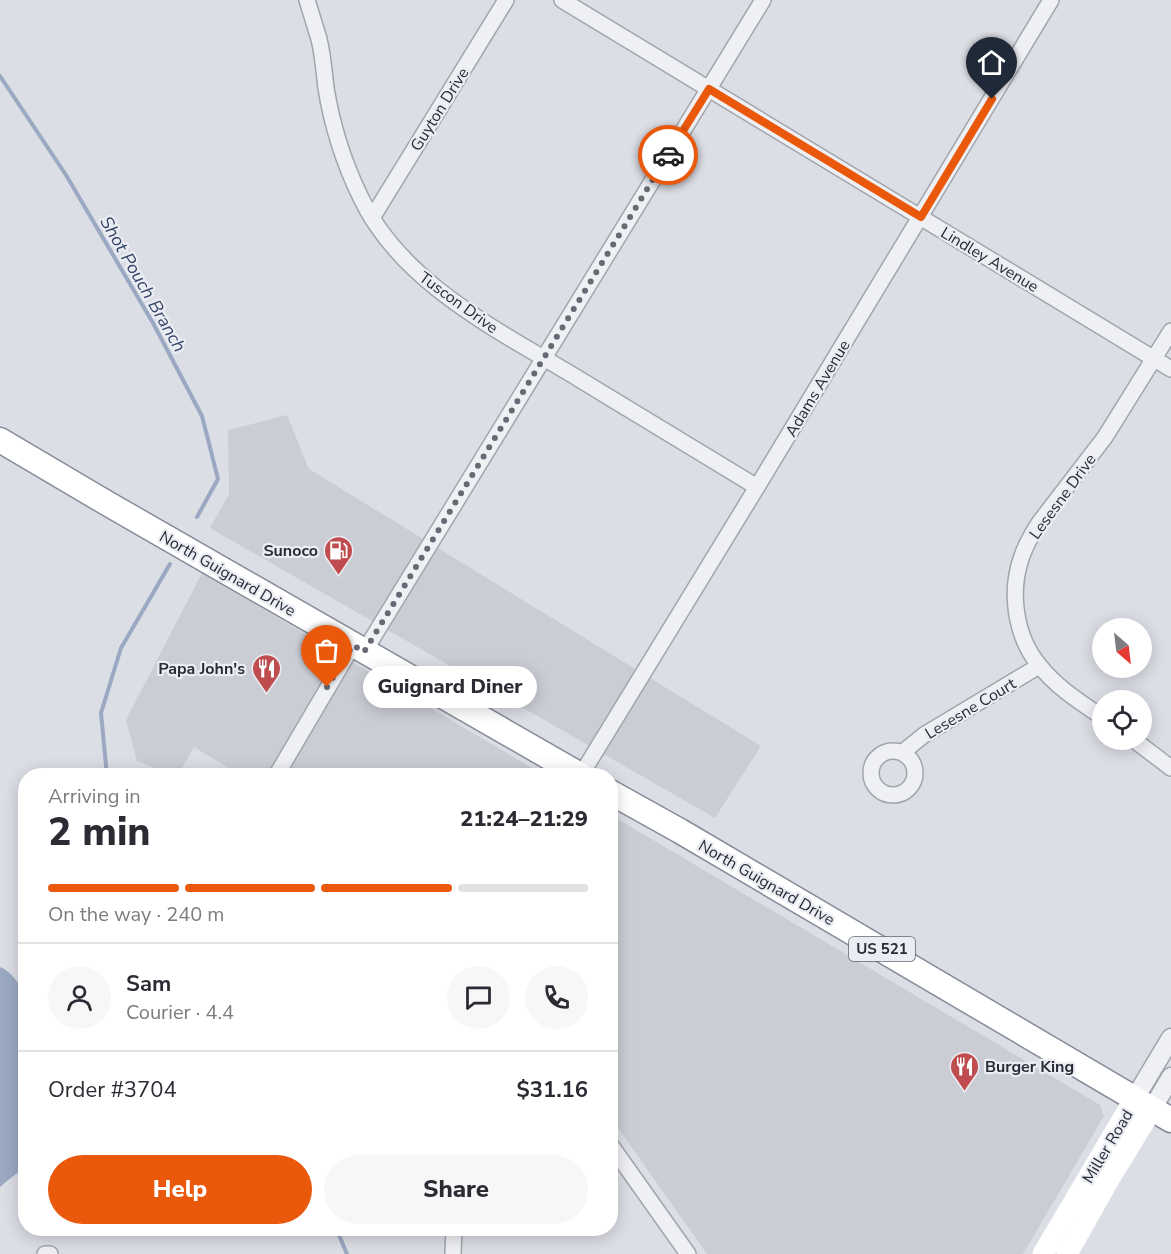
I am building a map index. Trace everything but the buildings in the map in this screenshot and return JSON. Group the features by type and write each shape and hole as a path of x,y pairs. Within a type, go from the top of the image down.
{"highway":[{"name":"North Guignard Drive","path":"0,440 570,768"},
{"name":"North Guignard Drive","path":"618,796 1153,1109"}],"main road":[{"name":"Miller Road","path":"1043,1254 1153,1109"},
{"name":"Miller Road","path":"1067,1254 1108,1181 1153,1109"}],"street":[{"name":"Tuscon Drive","path":"306,0 319,39 327,90 346,161 360,197 372,218 398,252 424,279 443,294 757,487"},
{"name":"Guyton Drive","path":"372,218 506,0"},
{"name":"Lindley Avenue","path":"562,0 1171,369"},
{"path":"281,768 544,358 763,0"},
{"name":"Adams Avenue","path":"586,768 1051,0"},
{"name":"Lesesne Drive","path":"1092,710 1064,690 1039,666 1026,645 1018,620 1015,593 1021,558 1039,524 1104,437 1171,331"},
{"name":"Lesesne Court","path":"903,752 924,735 1039,666"},
{"path":"1147,750 1171,768"},
{"name":"Miller Road","path":"1153,1109 1171,1038"},
{"name":"Miller Road","path":"1153,1109 1171,1077"},
{"path":"618,1155 688,1254"},
{"path":"453,1254 454,1236"},
{"path":"45,1254 51,1254"}],"shaded area":[{"path":"287,415 309,469 761,746 715,818 210,528 229,494 228,430"},
{"path":"202,573 532,768 228,768 194,747 182,768 154,768 137,761 126,720"},
{"path":"618,819 1100,1105 1104,1116 1023,1254 707,1254 618,1128"}],"water":[{"path":"0,967 12,975 18,983 18,1173 0,1187"}],"waterway":[{"name":"Shot Pouch Branch","path":"0,76 66,175 153,323 202,416 218,479 197,517"},
{"name":"Shot Pouch Branch","path":"106,768 101,713 121,648 170,564"},
{"name":"Shot Pouch Branch","path":"339,1236 347,1254"}],"way so far":[{"path":"327,687 353,645 364,652 668,155"}],"place":[{"name":"Sunoco","path":"339,576"},
{"name":"Guignard Diner","path":"327,687"},
{"name":"Papa John's","path":"266,694"},
{"name":"Burger King","path":"964,1092"}],"route":[{"path":"668,155 709,89 921,217 992,99"}]}
